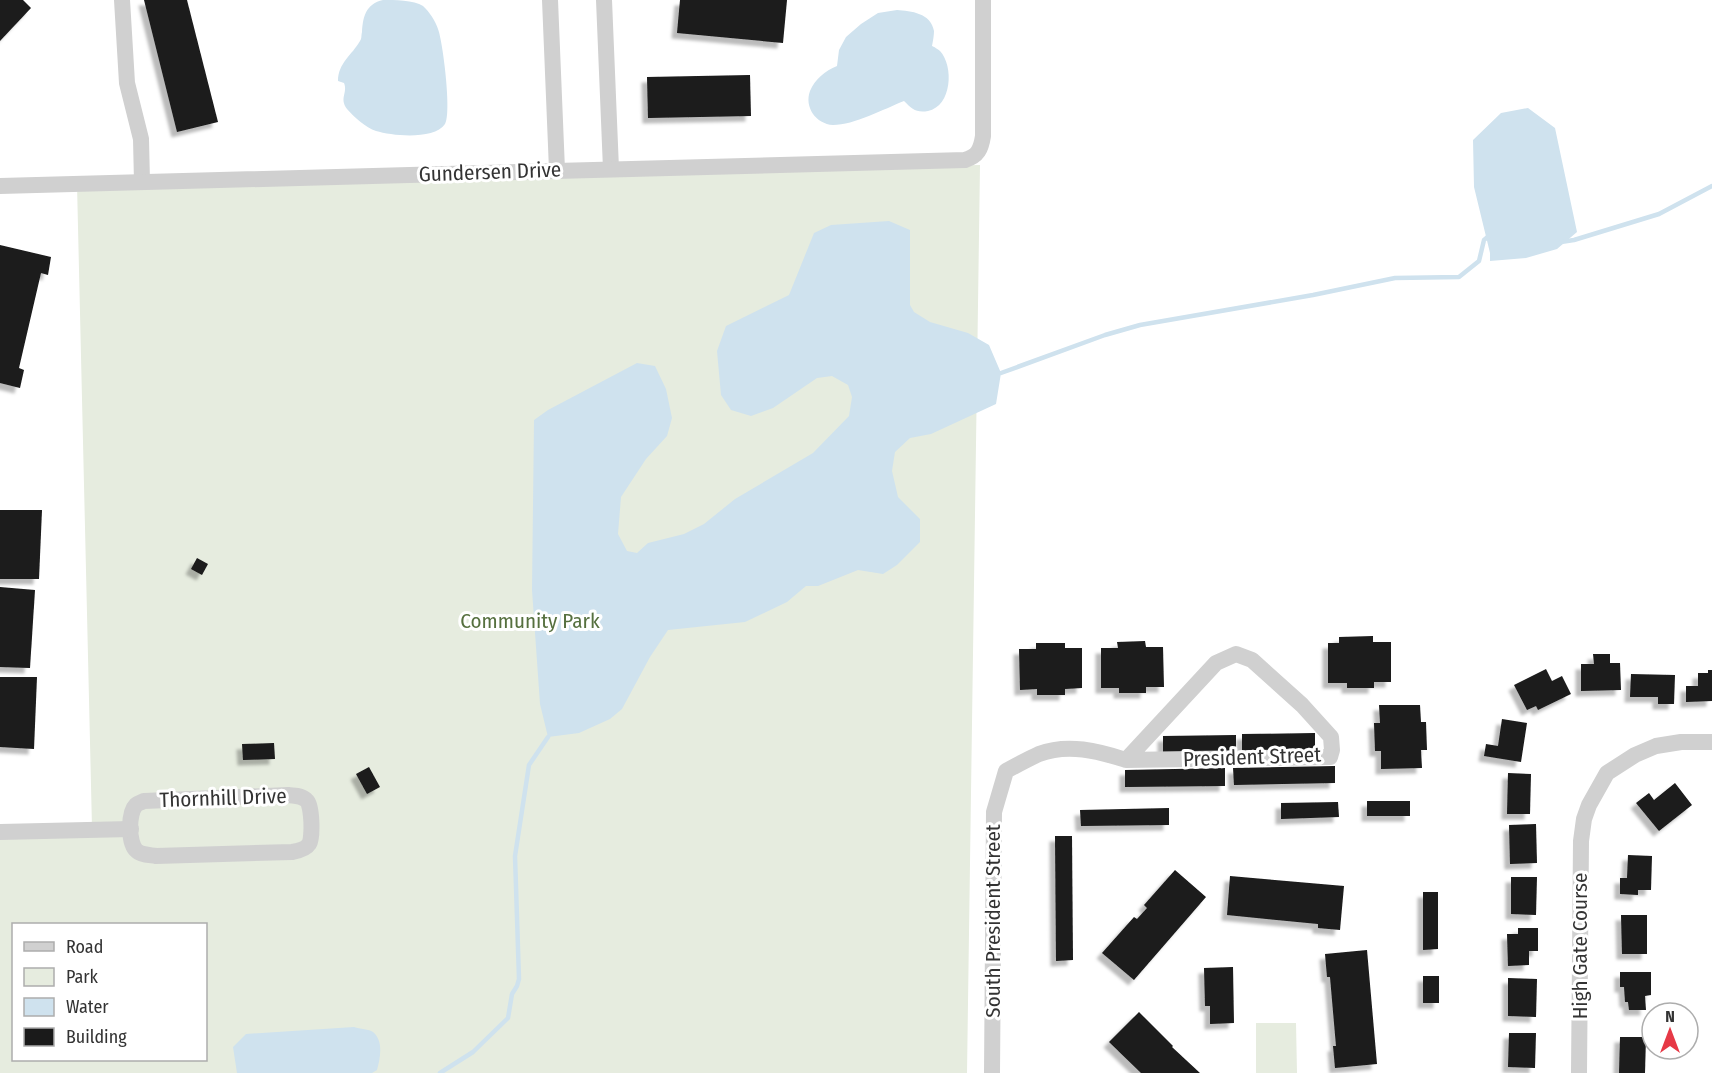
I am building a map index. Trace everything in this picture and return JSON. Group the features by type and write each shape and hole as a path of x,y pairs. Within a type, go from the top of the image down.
{"street":[{"path":"122,0 127,83 141,139 142,182"},
{"path":"550,0 557,171"},
{"path":"604,0 610,169"},
{"name":"Gundersen Drive","path":"0,186 965,160 978,153 982,146 983,0"},
{"name":"President Street","path":"1006,771 1040,754 1068,748 1094,750 1126,760 1330,757 1331,737 1302,705 1269,675 1251,660 1236,654 1216,663 1126,760"},
{"name":"High Gate Course","path":"1579,1073 1581,841 1584,819 1589,805 1607,774 1644,750 1667,744 1712,742"},
{"name":"South President Street","path":"992,1073 994,812 1006,771"},
{"name":"Thornhill Drive","path":"300,796 307,801 310,808 312,838 309,845 300,851 292,852 156,856 137,851 131,842 131,829 131,816 135,806 144,801 300,796"},
{"path":"0,832 131,829"}],"green space":[{"name":"Community Park","path":"980,165 967,1073 0,1073 0,831 92,828 77,184"},
{"path":"1256,1023 1296,1023 1297,1073 1256,1073"}],"water":[{"path":"383,0 419,4 428,11 437,26 444,62 448,107 445,124 432,133 402,135 376,131 360,121 345,105 344,83 338,81 340,69 361,40 366,12 373,4"},
{"path":"897,10 920,14 932,25 934,31 932,46 940,51 949,75 946,94 942,102 936,108 920,111 914,110 904,101 850,122 833,125 821,122 810,109 810,91 818,79 837,66 839,50 846,37 878,13"},
{"path":"1528,108 1555,128 1577,232 1557,249 1526,258 1490,261 1474,187 1473,140 1501,113"},
{"path":"889,221 910,230 910,305 914,312 930,322 968,333 989,345 1001,373 996,404 931,434 910,438 895,452 892,471 898,497 920,519 920,542 897,565 883,574 858,570 818,586 806,586 787,602 745,622 668,630 650,657 622,709 610,719 579,733 548,737 540,704 532,590 534,420 548,410 637,363 655,366 666,389 672,418 667,436 646,459 621,497 618,534 627,551 637,553 648,543 684,534 704,524 735,499 813,453 849,416 852,397 848,385 832,376 817,378 773,408 751,416 731,410 721,395 717,351 726,326 789,295 814,233 831,225"},
{"path":"354,1027 371,1031 379,1040 379,1061 377,1070 372,1073 237,1073 233,1047 246,1034"}],"building":[{"path":"0,0 23,0 31,8 0,41"},
{"path":"144,0 187,0 218,122 177,132"},
{"path":"680,0 787,0 783,43 677,33"},
{"path":"750,75 751,116 648,118 647,77"},
{"path":"0,245 51,257 48,275 41,273 19,368 24,370 20,388 0,383"},
{"path":"0,510 42,510 39,579 0,579"},
{"path":"197,558 208,564 202,575 191,569"},
{"path":"0,587 35,590 30,668 0,667"},
{"path":"1373,636 1373,642 1391,642 1391,682 1374,682 1374,688 1347,688 1347,683 1328,683 1328,643 1339,643 1339,637"},
{"path":"1145,641 1146,647 1163,647 1164,687 1146,687 1146,693 1119,693 1119,688 1101,688 1101,648 1118,648 1117,642"},
{"path":"1036,643 1065,643 1065,648 1082,648 1082,688 1065,689 1065,695 1037,695 1037,689 1020,690 1019,649 1036,649"},
{"path":"1593,654 1610,654 1610,663 1620,663 1621,690 1581,691 1581,664 1594,664"},
{"path":"1546,669 1552,681 1562,676 1571,694 1538,710 1536,706 1527,710 1514,685"},
{"path":"1708,670 1712,670 1712,701 1686,702 1686,686 1698,686 1698,673 1708,673"},
{"path":"1631,674 1675,675 1674,704 1658,704 1658,697 1630,697"},
{"path":"0,677 37,677 34,749 0,747"},
{"path":"1379,705 1420,705 1421,722 1426,722 1427,750 1421,750 1422,768 1381,769 1381,751 1375,751 1374,723 1380,723"},
{"path":"1502,719 1527,723 1521,762 1484,756 1486,744 1498,746"},
{"path":"1315,733 1315,750 1242,752 1242,734"},
{"path":"1236,735 1236,752 1163,753 1163,736"},
{"path":"274,743 275,759 243,760 242,744"},
{"path":"1335,766 1335,783 1234,785 1233,768"},
{"path":"369,767 380,787 367,794 356,774"},
{"path":"1225,768 1225,786 1125,787 1125,770"},
{"path":"1508,773 1531,774 1530,814 1507,814"},
{"path":"1675,783 1692,805 1659,831 1636,803 1649,793 1654,800"},
{"path":"1367,801 1410,801 1410,816 1367,816"},
{"path":"1338,802 1339,817 1281,819 1281,803"},
{"path":"1169,808 1169,825 1081,826 1080,810"},
{"path":"1536,824 1537,863 1510,864 1509,825"},
{"path":"1055,836 1072,836 1073,960 1056,961"},
{"path":"1628,855 1652,856 1651,890 1638,890 1638,895 1620,894 1620,878 1627,878"},
{"path":"1175,870 1206,897 1134,980 1102,953 1134,917 1137,919 1147,908 1144,905"},
{"path":"1230,876 1344,886 1340,930 1318,928 1318,924 1227,915"},
{"path":"1511,877 1537,877 1536,915 1511,914"},
{"path":"1423,892 1438,892 1438,949 1423,950"},
{"path":"1621,915 1647,915 1647,954 1622,954"},
{"path":"1518,928 1538,928 1538,951 1529,951 1529,965 1508,966 1507,934 1518,934"},
{"path":"1367,950 1377,1064 1335,1068 1333,1046 1336,1046 1330,977 1327,977 1325,954"},
{"path":"1233,967 1234,1023 1210,1024 1210,1006 1205,1006 1204,968"},
{"path":"1620,972 1651,972 1651,995 1645,996 1645,1001 1640,1001 1640,1010 1629,1010 1628,1002 1625,1002 1624,987 1620,987"},
{"path":"1423,976 1439,976 1439,1003 1423,1003"},
{"path":"1508,978 1537,979 1536,1017 1508,1016"},
{"path":"1139,1012 1200,1073 1141,1073 1109,1042"},
{"path":"1509,1033 1536,1033 1535,1068 1508,1067"},
{"path":"1620,1037 1640,1037 1640,1061 1645,1061 1645,1073 1619,1073"}],"waterway":[{"path":"1561,242 1659,214 1712,186"},
{"path":"1001,373 1105,335 1140,325 1313,295 1395,278 1459,277 1479,261 1484,240 1490,235"},
{"path":"440,1073 473,1052 508,1018 512,994 519,979 515,856 529,765 548,737"}]}
